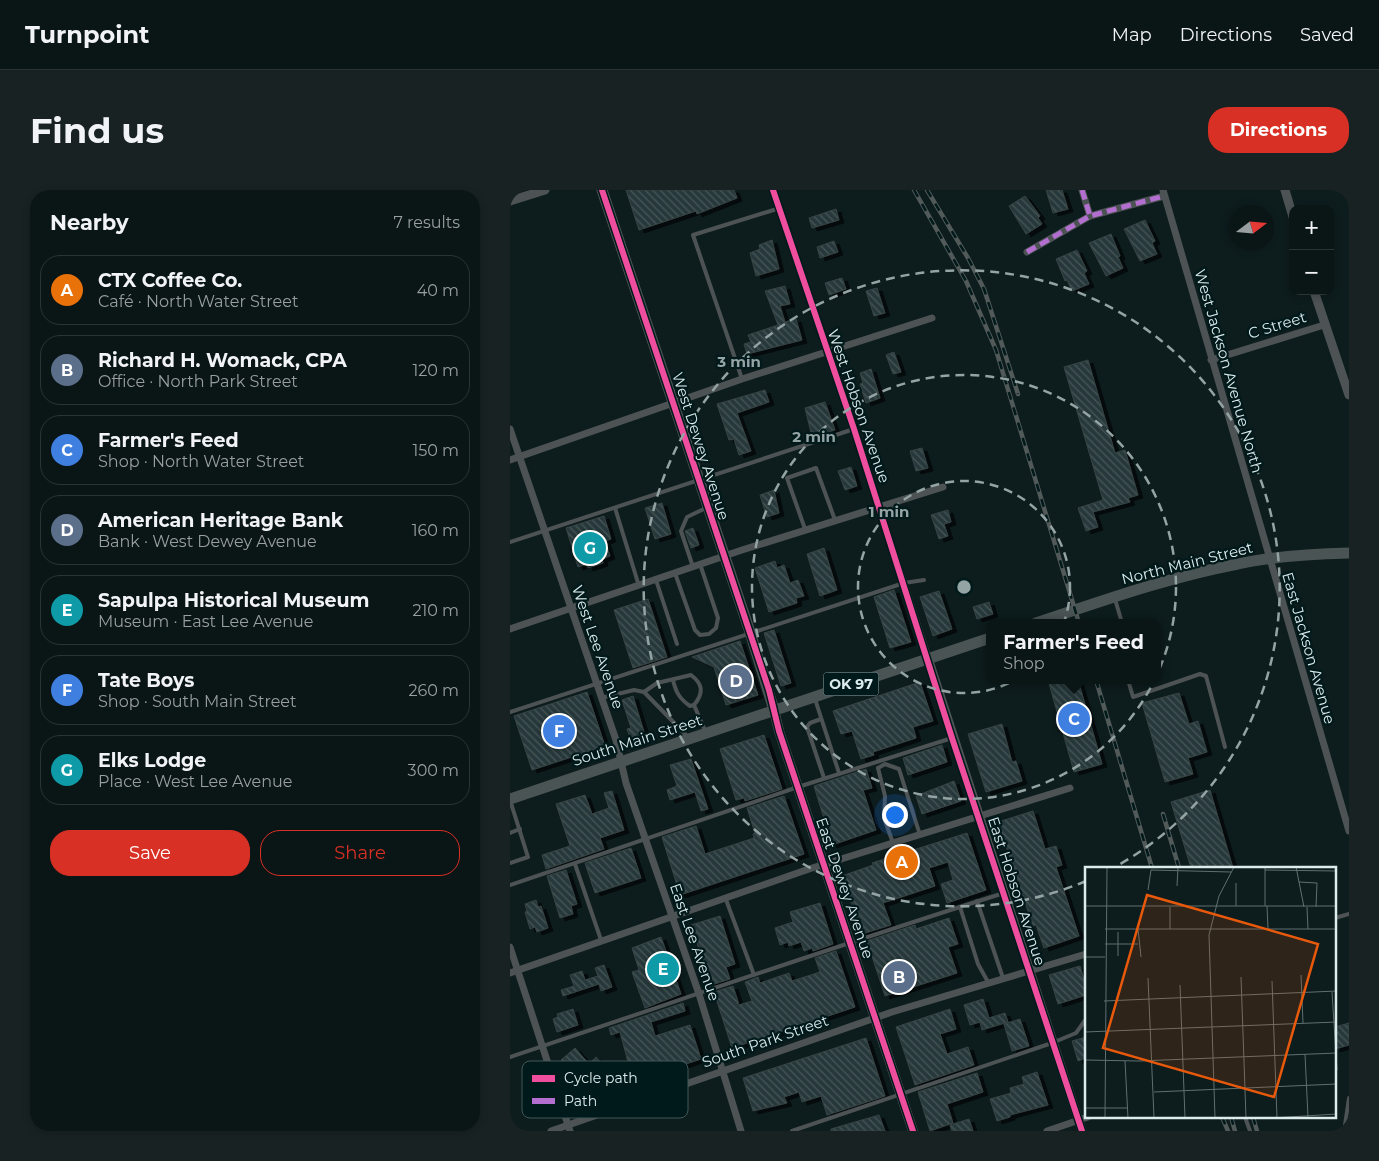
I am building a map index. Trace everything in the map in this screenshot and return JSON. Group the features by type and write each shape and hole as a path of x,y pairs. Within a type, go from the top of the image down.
{"main road":[{"name":"West Dewey Avenue","path":"602,190 709,508 774,710"},
{"name":"North Main Street","path":"1048,619 1114,597 1211,570 1269,559 1349,553"},
{"name":"OK 97","path":"774,710 986,639"},
{"name":"South Main Street","path":"510,800 774,710"},
{"name":"East Dewey Avenue","path":"774,710 913,1131"}],"street":[{"path":"510,201 545,190"},
{"name":"West Hobson Avenue","path":"773,190 854,429 928,658"},
{"path":"1082,190 1090,216"},
{"path":"1285,190 1289,205"},
{"path":"1027,252 1090,216 1163,193"},
{"name":"West Jackson Avenue North","path":"1163,193 1269,559"},
{"path":"1315,295 1349,395"},
{"path":"510,460 827,351 932,318"},
{"name":"C Street","path":"1210,360 1324,325"},
{"name":"West Lee Avenue","path":"510,428 543,530 618,745 621,762"},
{"path":"510,629 805,529 944,487"},
{"name":"East Jackson Avenue","path":"1269,559 1349,831"},
{"name":"East Hobson Avenue","path":"928,658 952,738 1031,971 1052,1043 1082,1131"},
{"name":"East Lee Avenue","path":"621,762 645,840 699,994 741,1131"},
{"path":"510,973 824,864 1070,788"},
{"path":"510,947 547,1061"},
{"name":"South Park Street","path":"688,1083 875,1017 1085,954"},
{"name":"South Park Street","path":"551,1131 569,1128 595,1118"},
{"path":"1050,1130 1085,1118"}],"lane":[{"path":"742,380 693,235 780,208"},
{"path":"510,542 854,429"},
{"path":"805,529 787,478 816,468 835,520"},
{"path":"615,508 639,586"},
{"path":"675,573 695,630 700,635 709,634 716,628 718,618 681,531 690,514 709,508"},
{"path":"656,580 677,644"},
{"path":"510,712 750,632 904,583 924,580"},
{"path":"1114,597 1121,619"},
{"path":"1129,684 1133,697 1200,674 1206,676 1225,747"},
{"path":"644,692 657,683 691,675 702,688 701,694 694,705"},
{"path":"673,680 675,691 682,700 690,706 694,705"},
{"path":"601,698 634,690 644,692 690,739"},
{"path":"814,696 840,773"},
{"path":"694,705 706,733"},
{"path":"821,719 810,723 807,727 824,778"},
{"path":"510,885 824,778 952,738"},
{"path":"875,762 885,796 884,818 893,843"},
{"path":"878,768 885,764 899,769 920,835"},
{"path":"510,800 528,857 510,863"},
{"path":"510,832 520,830"},
{"path":"575,864 601,940"},
{"path":"510,1057 699,994 849,941 1005,893"},
{"path":"725,897 754,975"},
{"path":"977,901 1003,978"},
{"path":"960,907 978,964 988,982"},
{"path":"1336,918 1349,914"},
{"path":"792,1131 1052,1043 1076,1033 1085,1020"},
{"path":"1347,1131 1345,1125 1349,1098"},
{"path":"1246,1118 1250,1131"}],"building":[{"path":"626,190 734,190 737,198 697,214 696,211 639,230"},
{"path":"1046,190 1062,190 1068,209 1053,213"},
{"path":"1025,196 1040,216 1038,218 1042,224 1026,234 1009,206"},
{"path":"836,209 839,220 812,228 809,218"},
{"path":"1145,220 1155,241 1152,243 1157,254 1140,261 1124,229"},
{"path":"1111,234 1123,268 1106,276 1089,243"},
{"path":"772,240 779,269 756,276 750,253 760,249 759,245"},
{"path":"834,241 838,252 820,258 817,247"},
{"path":"1077,250 1087,271 1084,273 1089,284 1072,291 1067,280 1065,281 1056,259"},
{"path":"842,278 846,289 829,295 825,283"},
{"path":"785,286 790,304 780,306 785,322 796,319 802,340 747,354 744,344 751,342 748,335 778,325 765,291"},
{"path":"877,288 885,313 874,316 866,291"},
{"path":"894,352 901,372 893,374 886,355"},
{"path":"1088,360 1115,453 1125,450 1138,495 1128,498 1130,502 1093,512 1098,527 1086,531 1078,508 1103,500 1064,367"},
{"path":"871,369 880,398 866,403 860,384 863,383 860,373"},
{"path":"765,390 769,402 737,413 751,451 739,455 734,439 729,440 717,404"},
{"path":"825,402 835,430 812,437 805,408"},
{"path":"922,448 928,468 916,471 910,451"},
{"path":"851,467 857,486 845,490 838,471"},
{"path":"774,490 779,513 767,517 760,495"},
{"path":"662,503 671,534 655,539 645,508"},
{"path":"948,510 951,522 944,524 948,536 939,539 931,515"},
{"path":"604,516 611,539 605,541 610,556 602,559 603,563 588,568 587,564 578,567 566,528"},
{"path":"693,528 699,545 691,548 685,531"},
{"path":"824,548 837,590 820,596 807,554"},
{"path":"775,561 777,568 784,565 790,583 798,580 804,596 796,598 797,603 769,612 755,568"},
{"path":"894,590 911,642 890,648 874,597"},
{"path":"939,591 952,629 933,636 920,597"},
{"path":"648,599 667,657 633,668 614,610"},
{"path":"989,602 993,614 977,619 973,607"},
{"path":"774,630 791,683 781,686 764,633"},
{"path":"740,641 758,695 726,705 714,667 692,657"},
{"path":"920,682 933,721 913,727 916,738 873,752 874,755 861,759 852,731 841,734 833,711"},
{"path":"1049,684 1079,684 1102,764 1074,772"},
{"path":"587,692 605,746 532,770 514,716"},
{"path":"1179,693 1189,724 1198,721 1207,752 1188,758 1193,774 1165,782 1142,703"},
{"path":"633,696 644,732 642,733 643,737 635,740 634,736 630,737 627,729 631,728 622,700"},
{"path":"1002,724 1012,762 1016,761 1022,781 986,792 968,734"},
{"path":"764,735 782,789 745,801 744,798 736,800 720,749"},
{"path":"942,745 947,762 908,775 903,758"},
{"path":"691,759 708,809 701,811 695,792 670,800 667,790 677,786 670,765"},
{"path":"866,769 872,788 863,790 876,830 832,845 814,786"},
{"path":"954,781 961,801 922,814 916,796"},
{"path":"1210,790 1233,867 1191,867 1171,802"},
{"path":"612,791 624,830 600,838 604,849 546,869 542,855 570,846 556,804 585,795 592,814 609,808 604,793"},
{"path":"784,796 804,854 680,895 662,837 696,826 705,854 754,838 753,834 755,833 747,808"},
{"path":"1033,811 1045,849 1056,846 1062,865 1056,867 1079,936 1044,948 1036,925 1033,926 998,822"},
{"path":"967,833 986,890 947,903 941,884 953,880 948,862 929,868 935,886 883,903 891,925 862,934 842,876 873,865 872,863"},
{"path":"631,848 641,878 595,893 585,863"},
{"path":"566,870 577,904 571,906 573,914 560,918 547,876"},
{"path":"536,900 538,907 541,906 548,928 537,932 535,927 530,929 525,912 527,911 525,904"},
{"path":"820,903 833,944 813,951 812,948 804,951 801,942 789,946 788,942 780,945 775,928 793,922 790,912"},
{"path":"720,916 735,964 726,967 730,979 711,985 691,925"},
{"path":"949,918 958,944 948,947 957,973 885,996 867,941 915,925 916,929"},
{"path":"661,937 681,994 645,1008 632,972 639,970 632,948"},
{"path":"836,951 855,1007 732,1048 714,992 733,986 739,1005 752,1001 745,982 758,977 760,983 789,973 792,981 820,972 815,958"},
{"path":"604,965 612,987 601,991 599,984 563,996 561,990 574,986 570,975 582,971 585,980 598,976 595,968"},
{"path":"1080,966 1085,984 1085,995 1058,1004 1049,975"},
{"path":"983,999 989,1018 1005,1013 1008,1022 982,1030 980,1022 970,1025 964,1005"},
{"path":"683,1003 685,1011 651,1022 655,1036 690,1025 701,1059 688,1063 688,1061 628,1061 620,1032 611,1035 609,1028"},
{"path":"573,1009 578,1025 557,1032 553,1019 558,1017 557,1014"},
{"path":"950,1009 956,1029 940,1034 947,1054 968,1047 974,1065 915,1085 896,1027"},
{"path":"1020,1019 1029,1046 1012,1051 1004,1024"},
{"path":"1349,1023 1349,1045 1336,1049 1336,1027"},
{"path":"1085,1037 1085,1058 1078,1061 1072,1041"},
{"path":"866,1038 885,1096 827,1115 821,1096 802,1102 799,1092 784,1097 787,1103 753,1111 743,1078"},
{"path":"575,1048 586,1061 562,1061"},
{"path":"1037,1072 1048,1105 1010,1115 1010,1117 997,1121 990,1099 1011,1093 1010,1088 1024,1084 1022,1077"},
{"path":"977,1073 983,1092 947,1104 953,1123 930,1131 918,1092"},
{"path":"879,1115 885,1131 831,1131 831,1129"},
{"path":"969,1119 973,1131 952,1131 950,1125"}],"railway":[{"path":"914,190 966,281 996,350 1078,619"},
{"path":"927,190 968,258 984,289 1018,394"},
{"path":"1097,684 1152,867"},
{"path":"1163,814 1179,867"},
{"path":"1222,1118 1228,1131"},
{"path":"1231,1118 1235,1131"},
{"path":"1253,1118 1257,1131"}],"marked path":[{"path":"1082,190 1090,216"},
{"path":"1027,252 1090,216 1164,196"}],"cycle path":[{"path":"602,190 769,690 779,731 913,1131"},
{"path":"773,190 854,429 952,738 1082,1131"}],"place":[{"name":"Elks Lodge","path":"590,548"},
{"name":"American Heritage Bank","path":"736,681"},
{"name":"Farmer's Feed","path":"1074,719"},
{"name":"Tate Boys","path":"559,731"},
{"name":"CTX Coffee Co.","path":"902,862"},
{"name":"Sapulpa Historical Museum","path":"663,969"},
{"name":"Richard H. Womack, CPA","path":"899,977"}]}
